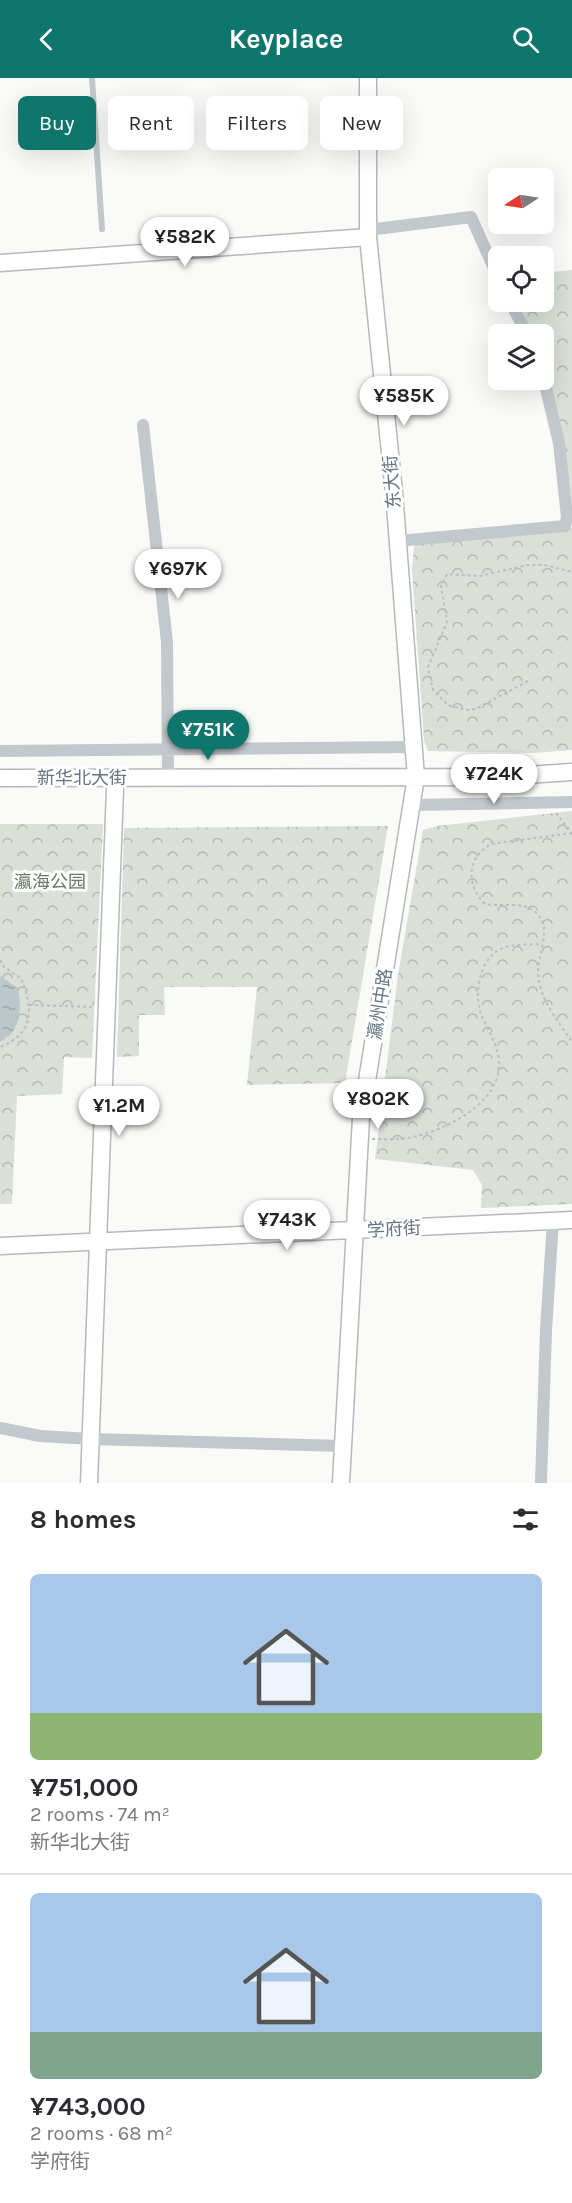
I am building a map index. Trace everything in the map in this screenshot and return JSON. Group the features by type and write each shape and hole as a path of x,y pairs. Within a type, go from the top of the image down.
{"street":[{"name":"东大街","path":"368,78 368,233 397,541 413,747 414,790"},
{"path":"0,263 368,233 471,217 488,255"},
{"path":"397,541 565,526 567,517 559,443 546,390"},
{"path":"143,425 167,642 168,778"},
{"path":"0,751 413,747"},
{"path":"414,790 572,772"},
{"name":"新华北大街","path":"0,778 168,778 414,790"},
{"path":"414,790 538,787 572,783"},
{"name":"新华北大街","path":"0,789 414,790"},
{"path":"89,1483 115,789"},
{"path":"414,790 549,803 572,802"},
{"name":"瀛州中路","path":"341,1483 360,1138 414,790"},
{"name":"学府街","path":"0,1246 572,1220"},
{"path":"541,1483 546,1330 553,1221"},
{"path":"0,1428 40,1436 91,1439 343,1446"}],"lane":[{"path":"92,78 102,229"}],"path":[{"path":"528,681 476,709 466,710 447,705 434,690 428,667 447,622 441,586 447,574 480,576 528,565 545,565 572,572"},
{"path":"549,803 572,833 491,844 480,850 472,861 472,876 480,898 485,904 515,905 534,911 544,927 538,970 539,984 551,1010 572,1042"},
{"path":"360,1138 396,1139 434,1131 456,1120 489,1093 494,1085 500,1064 478,1002 481,972 489,959 502,948 543,944"},
{"path":"0,960 4,967 21,978 29,1005 23,1032 16,1040 0,1047"},
{"path":"29,1005 107,1007"}],"green space":[{"path":"572,270 572,523 559,418 552,390 554,390 554,324 528,324 522,312 554,312 554,272"},
{"path":"572,528 572,750 533,753 428,751 424,740 412,570 414,546"},
{"path":"572,811 572,1204 481,1208 482,1185 473,1170 375,1159 398,975 423,830 437,826"},
{"name":"瀛海公园","path":"0,824 103,824 92,1058 64,1057 62,1094 17,1096 12,1204 0,1204"},
{"path":"388,826 345,1083 247,1085 257,987 164,987 165,1015 139,1015 139,1056 117,1057 124,828"}],"water":[{"path":"0,976 18,988 20,1012 12,1032 0,1042"}]}
